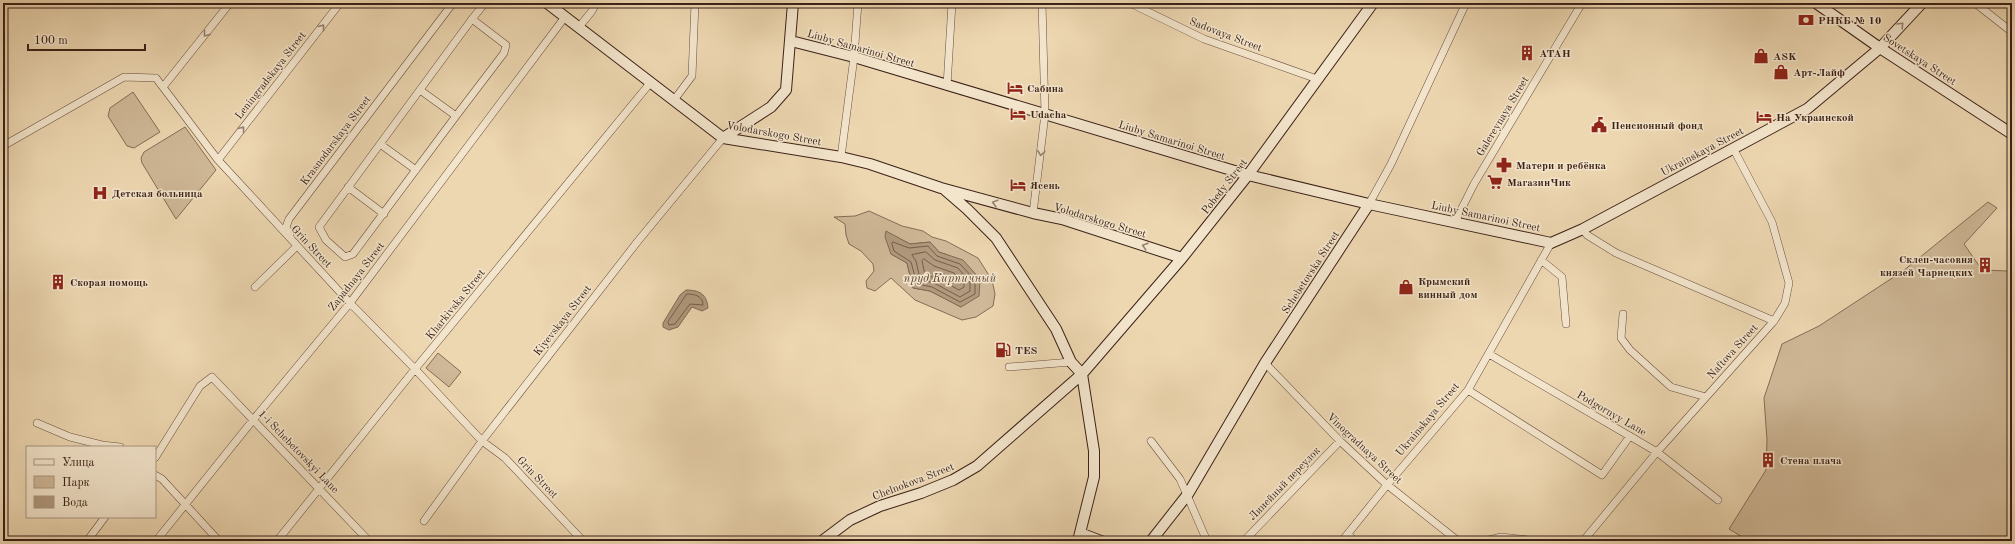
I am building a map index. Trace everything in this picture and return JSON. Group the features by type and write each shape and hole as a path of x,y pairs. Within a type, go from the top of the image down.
{"main road":[{"name":"Volodarskogo Street","path":"547,3 724,138 841,157 870,164 941,188 1033,213 1062,219 1182,258"},
{"path":"724,138 771,107 786,90 793,3"},
{"name":"Pobedy Street","path":"1082,374 1182,258 1248,175 1373,3"},
{"name":"Sovetskaya Street","path":"1816,3 1880,48 2012,134"},
{"name":"Ukrainskaya Street","path":"1550,243 1583,229 1807,109 1880,48 1922,3"},
{"name":"Liuby Samarinoi Street","path":"791,41 854,57 1248,175 1369,204 1550,243"},
{"name":"Volodarskogo Street","path":"941,188 967,209 996,238 1056,329 1071,362 1082,374"},
{"name":"Schebetovska Street","path":"1151,541 1188,494 1265,363 1369,204"},
{"path":"1082,374 1094,451 1094,477 1079,537 1101,541"},
{"name":"Chelnokova Street","path":"822,541 850,520 880,506 953,480 977,466 1082,374"}],"street":[{"path":"163,87 230,3"},
{"name":"Leningradskaya Street","path":"218,160 340,3"},
{"name":"Krasnodarskaya Street","path":"297,246 286,227 289,219 453,3"},
{"path":"472,19 506,45 504,52 353,254 345,256 326,240 319,227 472,19 485,3"},
{"path":"579,27 592,11 596,3"},
{"path":"674,100 692,76 695,3"},
{"path":"841,157 854,57 858,3"},
{"path":"947,86 952,3"},
{"path":"1033,213 1045,114 1042,3"},
{"name":"Sadovaya Street","path":"1130,3 1204,39 1317,79"},
{"name":"Schebetovska Street","path":"1369,204 1391,164 1466,3"},
{"name":"Galereynaya Street","path":"1455,222 1474,184 1582,3"},
{"path":"1975,3 2012,32"},
{"name":"Zapadnaya Street","path":"156,541 253,420 350,303 565,17"},
{"name":"Grin Street","path":"3,146 124,77 156,78 218,160 297,246 482,441 505,458 583,541"},
{"name":"Kharkivska Street","path":"277,541 415,369 651,82"},
{"path":"420,90 456,116"},
{"name":"Kiyevskaya Street","path":"424,520 482,441 638,241 724,138"},
{"path":"380,144 416,170"},
{"name":"Naftova Street","path":"1584,540 1657,452 1774,321 1785,303 1789,284 1772,222 1733,148"},
{"path":"348,187 384,214"},
{"path":"1583,229 1587,235 1616,253 1774,321"},
{"name":"Ukrainskaya Street","path":"1342,541 1387,485 1468,390 1550,243"},
{"path":"255,287 297,246"},
{"path":"1541,260 1562,277 1566,324"},
{"path":"1623,314 1621,338 1630,350 1671,387 1706,397"},
{"name":"Podgornyy Lane","path":"1489,354 1657,452 1718,500"},
{"path":"1009,367 1071,362"},
{"name":"Vinogradnaya Street","path":"1265,363 1340,441 1387,485 1458,541"},
{"name":"1-i Schebetovskyi Lane","path":"156,456 200,386 212,377 320,488 369,541"},
{"path":"1468,390 1602,475 1630,436"},
{"path":"37,423 70,437 111,446"},
{"path":"1151,441 1180,480 1188,494 1206,541"},
{"name":"Линейный переулок","path":"1244,541 1340,441"},
{"path":"156,476 185,504 219,541"},
{"path":"87,541 105,518"},
{"path":"1348,534 1354,541"},
{"path":"1485,541 1501,537 1537,541"}],"green space":[{"path":"133,92 160,132 134,148 127,146 108,116 110,108"},
{"path":"185,127 216,170 176,219 142,163 141,158 144,152"},
{"path":"1988,202 1997,208 1964,244 1982,270 2008,271 2012,266 2012,541 1749,541 1729,529 1766,470 1767,440 1764,398 1782,344 1819,326 1903,271"},
{"path":"869,211 902,226 923,231 932,237 946,241 978,258 992,280 995,294 993,306 976,317 962,320 915,300 891,278 875,291 867,288 866,281 874,271 873,264 861,251 849,244 845,224 834,217 855,216","holes":["886,232 910,244 930,242 939,252 948,255 961,307 930,291 913,288 907,263 891,254"]},
{"path":"438,353 461,372 449,387 426,368"}],"water":[{"name":"пруд Кирпичный","path":"886,231 910,244 930,242 939,252 963,260 980,279 979,296 961,307 930,291 913,288 907,263 891,254 885,237"},
{"path":"686,290 695,291 702,294 706,299 708,308 702,311 692,307 678,327 669,330 663,327 663,323 680,295"}],"place":[{"name":"РНКБ № 10","path":"1806,20"},
{"name":"АТАН","path":"1527,53"},
{"name":"ASK","path":"1761,56"},
{"name":"Арт-Лайф","path":"1781,72"},
{"name":"Сабина","path":"1015,88"},
{"name":"Udacha","path":"1018,114"},
{"name":"На Украинской","path":"1764,117"},
{"name":"Пенсионный фонд","path":"1599,125"},
{"name":"Матери и ребёнка","path":"1504,165"},
{"name":"МагазинЧик","path":"1495,182"},
{"name":"Ясень","path":"1018,185"},
{"name":"Детская больница","path":"100,193"},
{"name":"Склеп-часовня князей Чарнецких","path":"1985,265"},
{"name":"Скорая помощь","path":"58,282"},
{"name":"Крымский винный дом","path":"1406,287"},
{"name":"TES","path":"1003,350"},
{"name":"Стена плача","path":"1768,460"}]}
